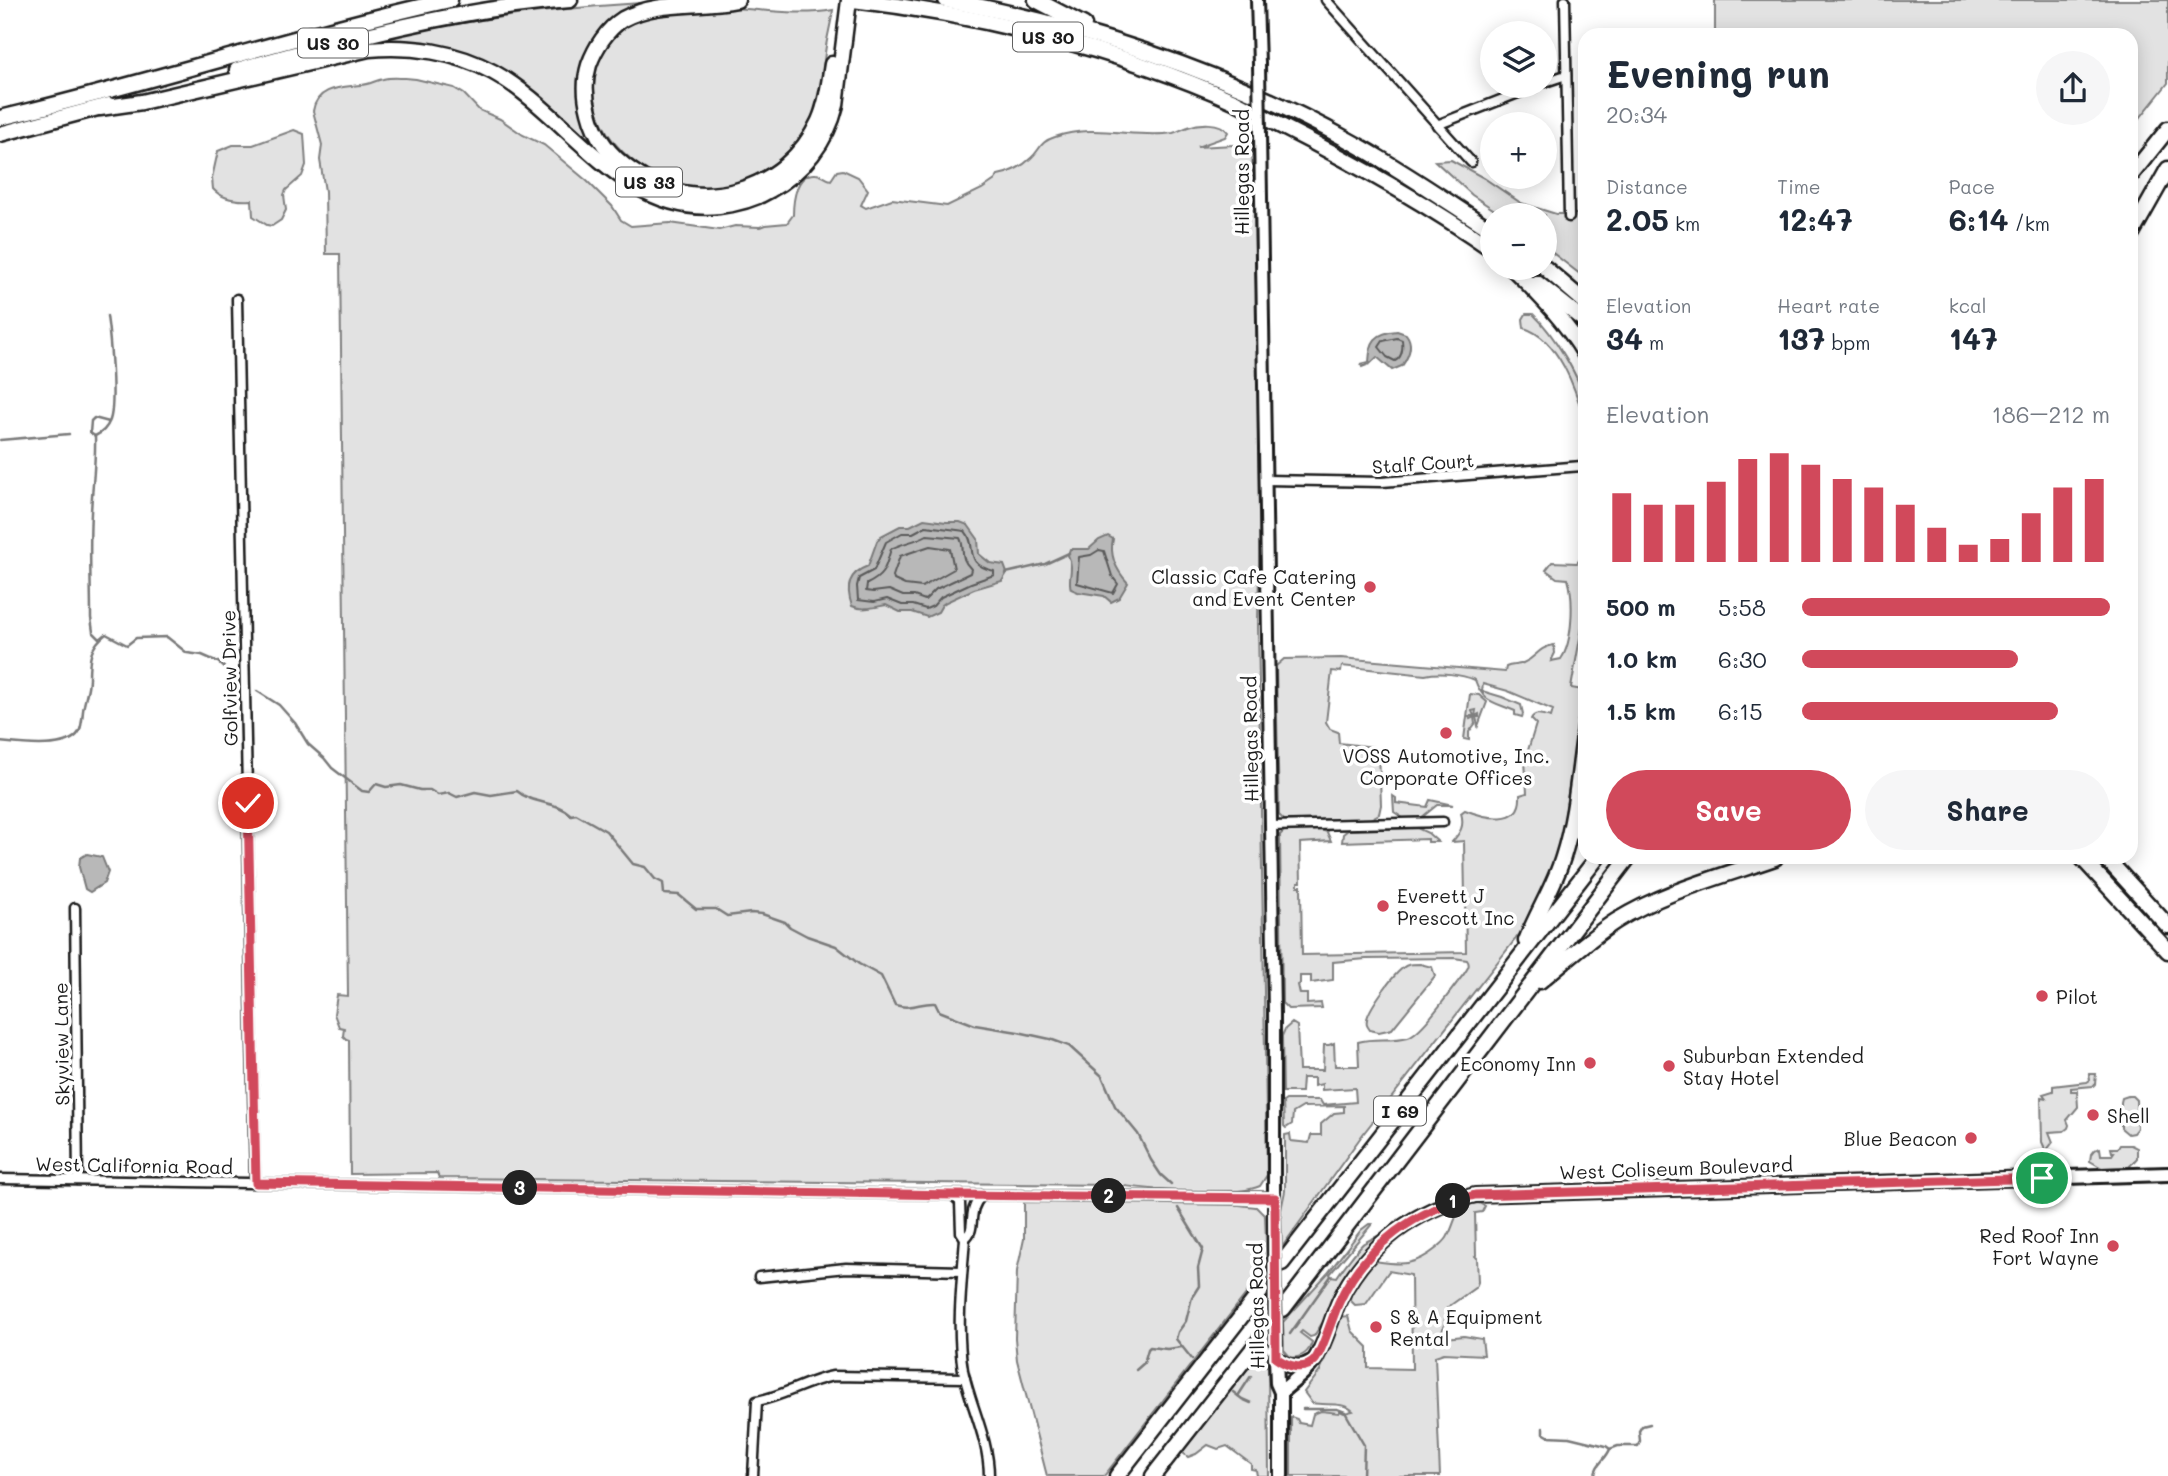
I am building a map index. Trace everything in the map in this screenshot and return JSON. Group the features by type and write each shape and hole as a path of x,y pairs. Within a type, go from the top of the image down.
{"highway":[{"name":"US 30","path":"0,118 341,25 450,0"},
{"name":"US 30","path":"0,134 338,41 501,8 570,0"},
{"name":"US 33","path":"737,0 668,4 642,10 620,21 601,40 588,68 586,88 594,128 622,164 654,185 691,195 718,195 756,185 788,163 808,140 820,120 840,33 839,0"},
{"name":"US 30","path":"851,0 942,13 1070,43 1236,102 1358,166 1419,201 1480,241"},
{"path":"100,108 142,102 360,51 387,48 422,50 471,62 516,86 622,177 647,193 676,204 692,206 737,203 764,194 780,185 809,159 822,141 836,105 840,33 851,0"},
{"name":"US 30","path":"946,0 1023,17 1138,48 1254,93 1326,128 1425,185 1480,222"},
{"path":"1036,0 1069,19 1138,48"},
{"path":"2138,166 2168,129"},
{"path":"2138,161 2149,152"},
{"path":"2138,206 2168,169"},
{"path":"2138,222 2168,169"},
{"path":"1557,275 1578,287"},
{"path":"1557,278 1578,296"},
{"path":"1526,280 1545,300 1578,343"},
{"path":"1530,280 1578,316"},
{"path":"1519,959 1564,856 1578,779"},
{"name":"I 69","path":"1282,1263 1592,864"},
{"name":"I 69","path":"1283,1309 1623,864"},
{"path":"1518,1000 1584,943 1617,920 1660,899 1758,864"},
{"path":"2088,864 2168,951"},
{"path":"2111,864 2168,926"},
{"path":"2117,864 2138,893"},
{"path":"1117,1476 1269,1281"},
{"path":"1153,1476 1269,1327"}],"main road":[{"name":"Hillegas Road","path":"1257,0 1271,826 1274,1216 1279,1363 1277,1383 1281,1392 1281,1476"},
{"name":"West Coliseum Boulevard","path":"1281,1392 1315,1360 1345,1290 1374,1251 1394,1232 1419,1216 1475,1195 2168,1174"},
{"path":"1279,1363 1301,1368 1315,1360"}],"street":[{"path":"1326,0 1471,162"},
{"path":"1565,0 1569,217"},
{"path":"1557,78 1566,75"},
{"path":"1437,125 1506,98"},
{"name":"Golfview Drive","path":"237,299 256,1183"},
{"name":"Stalf Court","path":"1265,480 1382,482 1578,466"},
{"path":"1271,826 1443,822"},
{"name":"Skyview Lane","path":"75,908 78,1180"},
{"name":"West California Road","path":"0,1179 1275,1198"},
{"path":"953,1195 960,1202 961,1232 965,1238 961,1347 965,1378 988,1460 989,1476"},
{"path":"965,1238 970,1235 973,1206 982,1195"},
{"path":"759,1277 833,1269 962,1271"},
{"path":"752,1476 757,1401 833,1376 965,1378"}],"shaded area":[{"path":"1715,0 2168,0 2168,83 2138,120 2138,28 1715,28"},
{"path":"641,3 609,21 596,34 581,66 579,102 585,125 600,149 539,96 497,68 474,57 449,48 416,42 356,44 497,18"},
{"path":"733,8 796,13 833,10 815,111 796,142 777,161 755,175 731,184 705,187 680,185 655,176 623,152 602,123 594,90 601,56 618,32 643,17 676,11"},
{"path":"386,78 405,78 454,88 464,94 479,110 544,145 587,181 612,206 621,220 631,226 670,223 719,230 735,226 760,227 787,223 793,215 797,188 804,178 816,174 831,180 837,171 843,170 858,177 868,190 861,205 866,208 892,199 947,206 982,189 998,175 1020,166 1046,141 1085,131 1158,134 1209,124 1220,126 1228,132 1225,137 1197,147 1252,144 1259,396 1258,624 1267,1175 1260,1186 1247,1190 1210,1192 1168,1191 1116,1185 439,1178 437,1173 350,1174 349,1040 343,1036 344,1028 339,1027 334,1014 337,995 348,996 340,254 326,254 325,191 320,160 322,145 313,111 320,96 334,89"},
{"path":"294,130 304,134 306,165 302,176 286,190 286,210 281,220 272,226 267,225 253,216 252,200 231,199 213,189 212,178 218,151 233,145 253,145"},
{"path":"1451,160 1480,176 1480,189 1500,189 1521,203 1484,203 1435,161"},
{"path":"1557,214 1578,214 1578,273 1557,256"},
{"path":"1526,314 1533,314 1557,344 1578,381 1578,398 1556,354 1536,334 1524,328 1523,319"},
{"path":"1552,562 1577,563 1578,649 1571,688 1578,689 1578,725 1562,836 1551,876 1528,923 1363,1134 1282,1247 1285,1135 1290,1134 1291,1141 1309,1143 1311,1135 1321,1135 1321,1124 1334,1113 1344,1112 1344,1106 1303,1107 1293,1113 1292,1124 1286,1128 1283,1102 1320,1100 1323,1105 1356,1102 1355,1088 1322,1090 1322,1084 1314,1086 1314,1078 1302,1078 1301,1092 1283,1092 1282,1036 1285,1029 1292,1023 1297,1026 1299,1070 1323,1070 1324,1045 1334,1043 1335,1066 1359,1066 1358,1042 1402,1038 1414,1033 1438,1008 1469,964 1467,960 1454,958 1333,962 1333,980 1311,983 1311,976 1300,976 1300,994 1307,994 1307,1004 1321,1003 1322,1008 1288,1009 1282,1003 1280,835 1285,830 1321,830 1327,832 1331,841 1300,843 1301,882 1298,882 1298,886 1301,886 1302,955 1466,952 1464,841 1452,842 1461,829 1461,813 1465,810 1482,816 1501,818 1515,812 1520,795 1527,793 1525,760 1536,724 1531,719 1537,714 1551,717 1553,710 1508,691 1483,684 1482,691 1521,705 1522,717 1515,715 1515,711 1486,698 1475,680 1463,676 1425,675 1342,666 1341,672 1332,671 1326,722 1330,729 1338,732 1339,743 1374,747 1379,751 1379,814 1370,819 1284,820 1279,815 1276,666 1284,659 1341,658 1505,672 1506,667 1523,663 1544,648 1554,645 1555,653 1551,661 1561,659 1570,631 1570,587 1568,579 1557,578 1546,570"},
{"path":"1470,694 1479,695 1487,702 1478,726 1476,717 1479,717 1479,714 1475,716 1476,710 1472,711 1474,716 1469,716 1470,719 1474,717 1475,724 1469,732 1469,740 1464,739"},
{"path":"1393,796 1396,803 1427,807 1430,800 1453,805 1437,805 1421,818 1403,818 1394,812"},
{"path":"1417,828 1438,842 1428,842 1428,839 1342,842 1343,834 1348,830"},
{"path":"1420,964 1432,967 1435,976 1392,1029 1379,1032 1370,1030 1367,1019 1384,989 1403,968"},
{"path":"2089,1074 2096,1074 2095,1084 2071,1088 2071,1091 2077,1091 2078,1107 2067,1120 2068,1128 2064,1131 2049,1132 2053,1142 2046,1151 2042,1142 2041,1097 2046,1098 2043,1094 2053,1091 2053,1086 2087,1082 2090,1080"},
{"path":"2128,1096 2136,1100 2137,1128 2128,1134 2121,1128 2121,1102 2122,1098"},
{"path":"2120,1145 2137,1148 2137,1158 2129,1167 2102,1168 2090,1161 2094,1150 2100,1148 2101,1155 2112,1155 2114,1152 2111,1148 2118,1148"},
{"path":"1024,1202 1239,1205 1256,1207 1265,1216 1267,1267 1104,1476 1047,1476 1017,1360 1015,1338 1017,1271 1024,1239"},
{"path":"1479,1203 1485,1206 1482,1212 1475,1213 1478,1282 1476,1287 1448,1307 1442,1333 1445,1338 1464,1336 1482,1339 1484,1355 1444,1353 1435,1356 1440,1476 1291,1476 1291,1417 1299,1423 1310,1425 1313,1414 1321,1411 1353,1411 1339,1405 1312,1403 1304,1392 1320,1371 1341,1317 1348,1316 1352,1331 1368,1347 1368,1368 1412,1369 1411,1275 1389,1271 1366,1304 1355,1305 1350,1300 1359,1279 1374,1261 1407,1263 1429,1254 1446,1239 1460,1210"},
{"path":"1369,1224 1372,1224 1331,1276 1337,1277 1364,1243 1379,1235 1383,1237 1334,1296 1314,1336 1310,1337 1302,1331 1300,1333 1312,1342 1307,1352 1291,1358 1284,1350 1283,1322"},
{"path":"1263,1347 1261,1351 1266,1350 1269,1355 1268,1365 1258,1359 1268,1367 1269,1476 1257,1476 1256,1470 1251,1469 1251,1464 1227,1446 1218,1449 1208,1445 1188,1457 1182,1452"}],"water":[{"path":"1397,331 1406,334 1410,342 1402,366 1392,370 1377,357 1362,367 1361,364 1369,362 1375,339"},
{"path":"924,519 968,525 978,539 979,554 990,563 1004,565 1007,573 1002,581 974,589 946,602 938,612 927,617 912,612 900,612 886,605 865,608 852,606 850,581 856,572 868,566 881,536 900,526 910,526"},
{"path":"1108,536 1113,539 1114,562 1128,583 1119,598 1111,602 1104,596 1071,589 1071,565 1068,555 1070,549 1089,549"},
{"path":"87,854 102,857 108,872 104,883 90,892 85,889 79,867 80,858"}],"waterway":[{"path":"95,436 107,425 112,412 112,370 107,316"},
{"path":"100,639 93,632 91,618 90,526 95,436 90,433 91,421 94,418 109,422"},
{"path":"0,440 69,434"},
{"path":"1006,573 1045,564 1069,553"},
{"path":"0,742 54,744 65,742 79,732 91,653 106,634 127,645 136,638 167,637 187,653 202,655 218,662 236,678"},
{"path":"257,691 279,705 308,744 332,768 362,791 369,792 376,784 386,787 401,785 430,790 438,795 449,793 457,797 475,792 491,795 517,791 530,799 565,810 571,815 576,814 606,831 633,864 645,867 655,879 663,883 664,894 679,895 696,909 716,909 727,916 762,914 785,922 807,936 836,946 859,964 881,976 895,1005 906,1007 935,1003 939,1011 975,1025 1050,1039 1069,1046 1102,1076 1115,1106 1138,1134 1161,1175 1171,1184"},
{"path":"1178,1208 1203,1249 1198,1268 1199,1286 1176,1339 1192,1359"},
{"path":"1290,1334 1331,1276"},
{"path":"1136,1370 1144,1363 1150,1347 1182,1347"},
{"path":"1238,1396 1251,1376"},
{"path":"1233,1392 1251,1403"},
{"path":"1303,1409 1337,1409 1345,1412 1364,1445 1363,1476"},
{"path":"1610,1449 1618,1446 1638,1446 1639,1431 1642,1426 1650,1424"},
{"path":"1543,1428 1543,1433 1548,1436 1569,1437 1610,1449 1597,1468 1595,1476"}],"place":[{"name":"Classic Cafe Catering and Event Center","path":"1370,587"},
{"name":"VOSS Automotive, Inc. Corporate Offices","path":"1446,733"},
{"name":"Everett J Prescott Inc","path":"1383,906"},
{"name":"Pilot","path":"2042,996"},
{"name":"Economy Inn","path":"1590,1063"},
{"name":"Suburban Extended Stay Hotel","path":"1669,1066"},
{"name":"Shell","path":"2093,1115"},
{"name":"Blue Beacon","path":"1971,1138"},
{"name":"Red Roof Inn Fort Wayne","path":"2113,1246"},
{"name":"S & A Equipment Rental","path":"1376,1327"}],"route":[{"path":"248,803 256,1183 1275,1198 1276,1358 1280,1362 1301,1368 1315,1360 1339,1301 1357,1271 1374,1251 1394,1232 1433,1208 1475,1195 1498,1192 2042,1178"}]}
